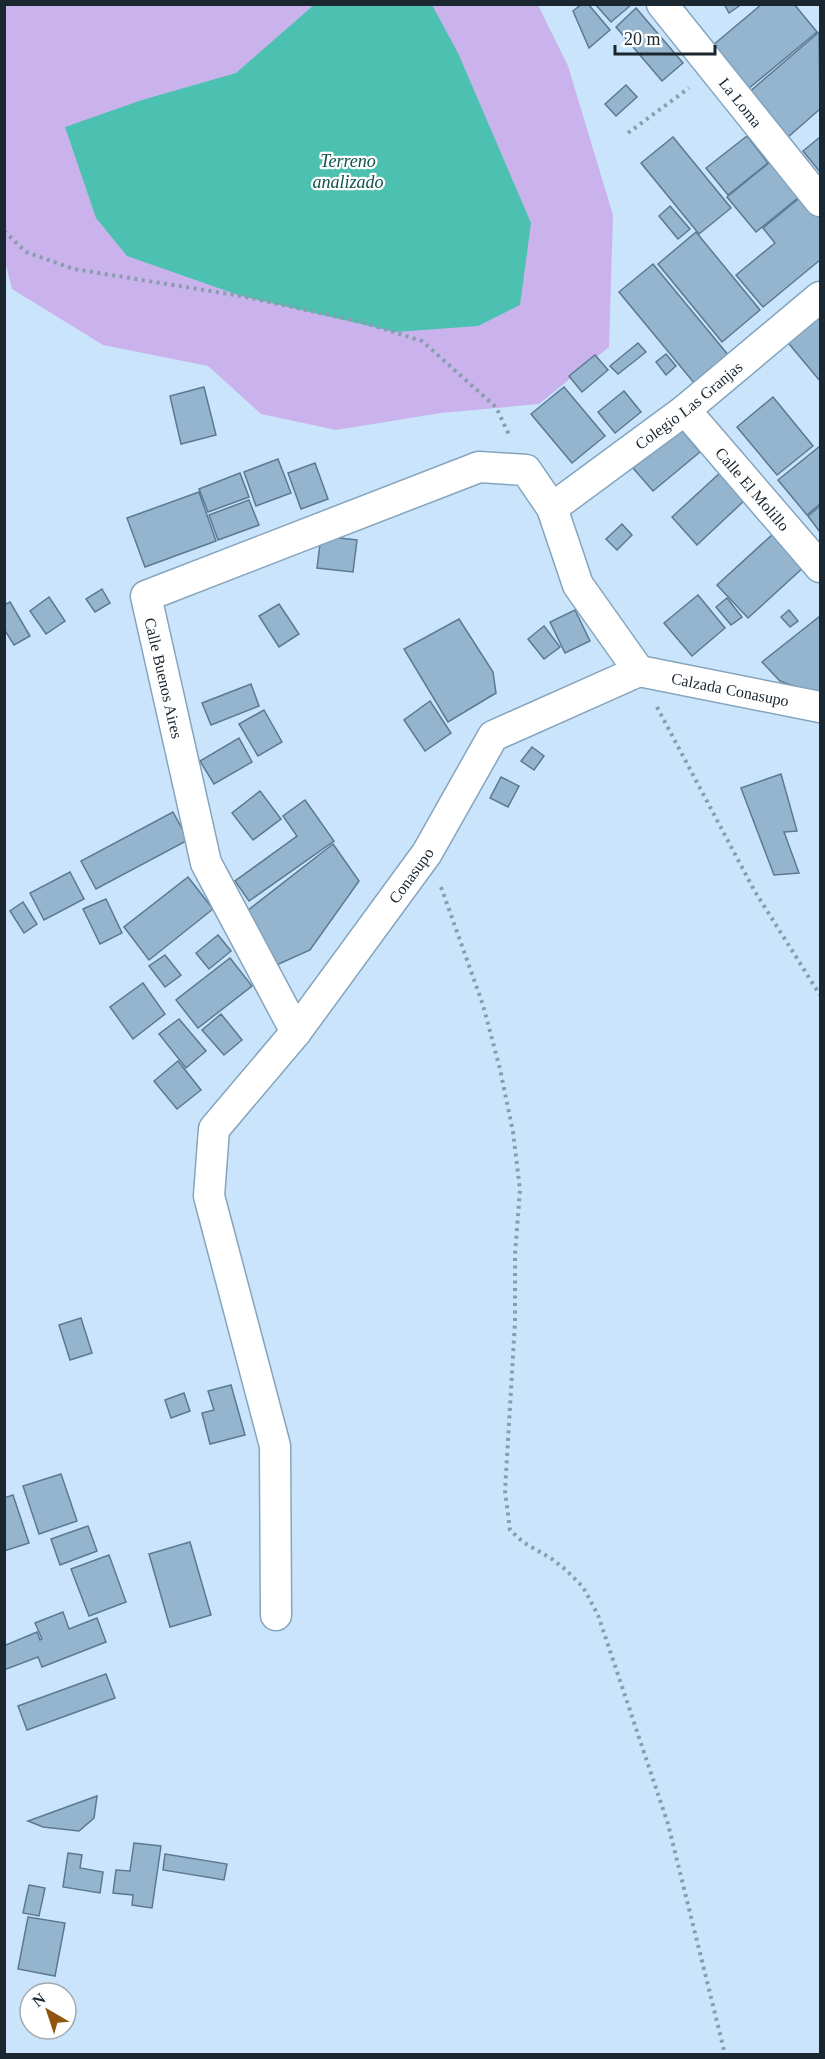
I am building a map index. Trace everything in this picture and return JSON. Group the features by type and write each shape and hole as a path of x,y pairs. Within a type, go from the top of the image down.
{"street":[{"name":"La Loma","path":"662,4 820,201"},
{"name":"Colegio Las Granjas","path":"552,508 684,410 820,297"},
{"name":"Calle El Molillo","path":"684,410 820,567"},
{"name":"Calle Buenos Aires","path":"296,1032 206,863 146,596 479,467 526,470"},
{"path":"526,470 552,508 578,585 639,671"},
{"name":"Conasupo","path":"276,1615 275,1446 209,1196 214,1129 296,1032 427,853 493,736 639,671"},
{"name":"Calzada Conasupo","path":"639,671 820,707"}],"path":[{"path":"628,133 714,70"},
{"path":"4,231 26,252 74,269 318,312 362,322 422,341 496,407 526,470"},
{"path":"639,671 754,890 820,995"},
{"path":"427,853 444,893 483,1005 500,1069 513,1132 520,1190 515,1254 515,1322 505,1491 510,1530 523,1542 566,1570 582,1587 598,1615 668,1824 725,2055"}],"shaded area":[{"path":"4,5 538,5 568,66 613,215 609,347 539,404 441,413 336,430 261,414 208,366 103,345 12,289 4,257"}],"water":[{"name":"Terreno analizado","path":"315,4 432,5 458,53 531,223 520,305 478,326 395,332 241,296 127,256 96,218 65,127 142,100 236,73"}],"building":[{"path":"582,4 588,4 610,30 589,48 573,11"},
{"path":"595,4 630,4 631,5 611,22"},
{"path":"724,4 742,4 729,13"},
{"path":"762,4 794,4 817,32 748,89 712,46"},
{"path":"636,8 683,63 662,81 616,27"},
{"path":"819,32 820,109 787,138 748,93"},
{"path":"626,85 637,97 616,116 605,104"},
{"path":"747,136 768,163 728,195 706,168"},
{"path":"673,137 731,208 699,234 641,163"},
{"path":"820,137 820,172 803,151"},
{"path":"770,162 799,197 756,232 727,197"},
{"path":"803,195 820,216 820,260 763,307 736,275 775,243 763,228"},
{"path":"670,206 690,229 678,239 659,216"},
{"path":"696,232 760,310 722,342 658,264"},
{"path":"653,264 729,356 695,384 619,292"},
{"path":"820,309 820,381 785,339"},
{"path":"638,343 646,352 618,374 610,366"},
{"path":"666,354 676,366 666,375 656,362"},
{"path":"595,355 608,370 582,392 569,376"},
{"path":"204,387 216,435 181,444 170,396"},
{"path":"564,387 605,436 572,463 531,414"},
{"path":"624,391 641,412 615,433 598,412"},
{"path":"773,397 813,446 777,475 737,427"},
{"path":"680,428 700,452 653,491 633,468"},
{"path":"820,446 820,504 807,515 778,480"},
{"path":"278,459 291,493 256,506 244,472"},
{"path":"315,463 328,499 301,509 288,473"},
{"path":"721,472 746,499 697,545 672,517"},
{"path":"240,473 249,497 208,512 199,489"},
{"path":"199,492 216,541 145,567 127,518"},
{"path":"249,500 259,525 218,540 209,515"},
{"path":"820,506 820,532 808,516"},
{"path":"622,524 632,535 617,550 606,539"},
{"path":"774,533 805,566 748,618 717,585"},
{"path":"321,536 357,540 353,572 317,568"},
{"path":"102,589 110,603 95,612 86,599"},
{"path":"698,595 725,628 692,656 664,623"},
{"path":"49,597 65,621 46,634 30,611"},
{"path":"727,598 742,617 731,625 716,607"},
{"path":"10,602 30,636 14,645 4,629 4,605"},
{"path":"279,604 299,634 279,647 259,616"},
{"path":"575,610 590,641 565,653 550,622"},
{"path":"789,610 798,621 790,627 781,617"},
{"path":"820,616 820,693 818,695 780,681 762,662"},
{"path":"459,619 493,672 496,693 448,722 404,649"},
{"path":"544,626 560,647 544,659 528,639"},
{"path":"251,684 259,706 211,725 202,703"},
{"path":"430,701 451,733 425,751 404,720"},
{"path":"264,710 282,742 258,756 239,724"},
{"path":"239,738 252,762 214,784 200,761"},
{"path":"532,747 544,756 534,770 521,761"},
{"path":"781,774 797,831 784,832 799,873 774,875 741,788"},
{"path":"501,777 519,786 508,807 490,798"},
{"path":"260,791 281,819 253,840 232,813"},
{"path":"305,800 334,841 249,901 235,881 297,836 283,816"},
{"path":"173,812 188,840 96,889 81,861"},
{"path":"333,844 359,881 310,950 270,968 247,911"},
{"path":"70,872 84,899 44,920 30,893"},
{"path":"188,877 213,909 149,960 124,927"},
{"path":"106,899 122,933 100,944 83,909"},
{"path":"23,902 37,924 24,933 10,911"},
{"path":"218,935 231,951 209,969 196,953"},
{"path":"165,955 181,975 165,987 149,966"},
{"path":"230,958 252,986 198,1028 176,1000"},
{"path":"143,983 165,1014 133,1039 110,1007"},
{"path":"221,1014 242,1040 224,1055 202,1030"},
{"path":"179,1019 206,1051 186,1068 159,1034"},
{"path":"178,1061 201,1090 177,1109 154,1081"},
{"path":"81,1318 92,1353 70,1360 59,1325"},
{"path":"231,1385 245,1435 210,1444 202,1413 214,1410 208,1391"},
{"path":"184,1393 190,1411 171,1418 165,1400"},
{"path":"61,1474 77,1521 39,1534 23,1486"},
{"path":"13,1495 29,1543 4,1551 4,1498"},
{"path":"88,1526 97,1551 60,1565 51,1539"},
{"path":"190,1542 211,1615 170,1627 149,1554"},
{"path":"109,1555 126,1602 89,1616 71,1569"},
{"path":"63,1612 69,1629 97,1618 106,1642 42,1667 38,1657 4,1670 4,1641 6,1645 37,1632 40,1640 42,1639 35,1623"},
{"path":"106,1674 115,1698 27,1730 18,1706"},
{"path":"97,1796 94,1818 79,1831 43,1827 28,1821"},
{"path":"134,1843 161,1846 152,1908 132,1905 133,1895 113,1893 116,1870 130,1871"},
{"path":"68,1853 82,1855 80,1868 103,1872 100,1893 63,1887"},
{"path":"165,1854 227,1864 224,1880 163,1870"},
{"path":"29,1885 45,1888 39,1916 23,1913"},
{"path":"28,1917 65,1923 55,1976 18,1969"}]}
